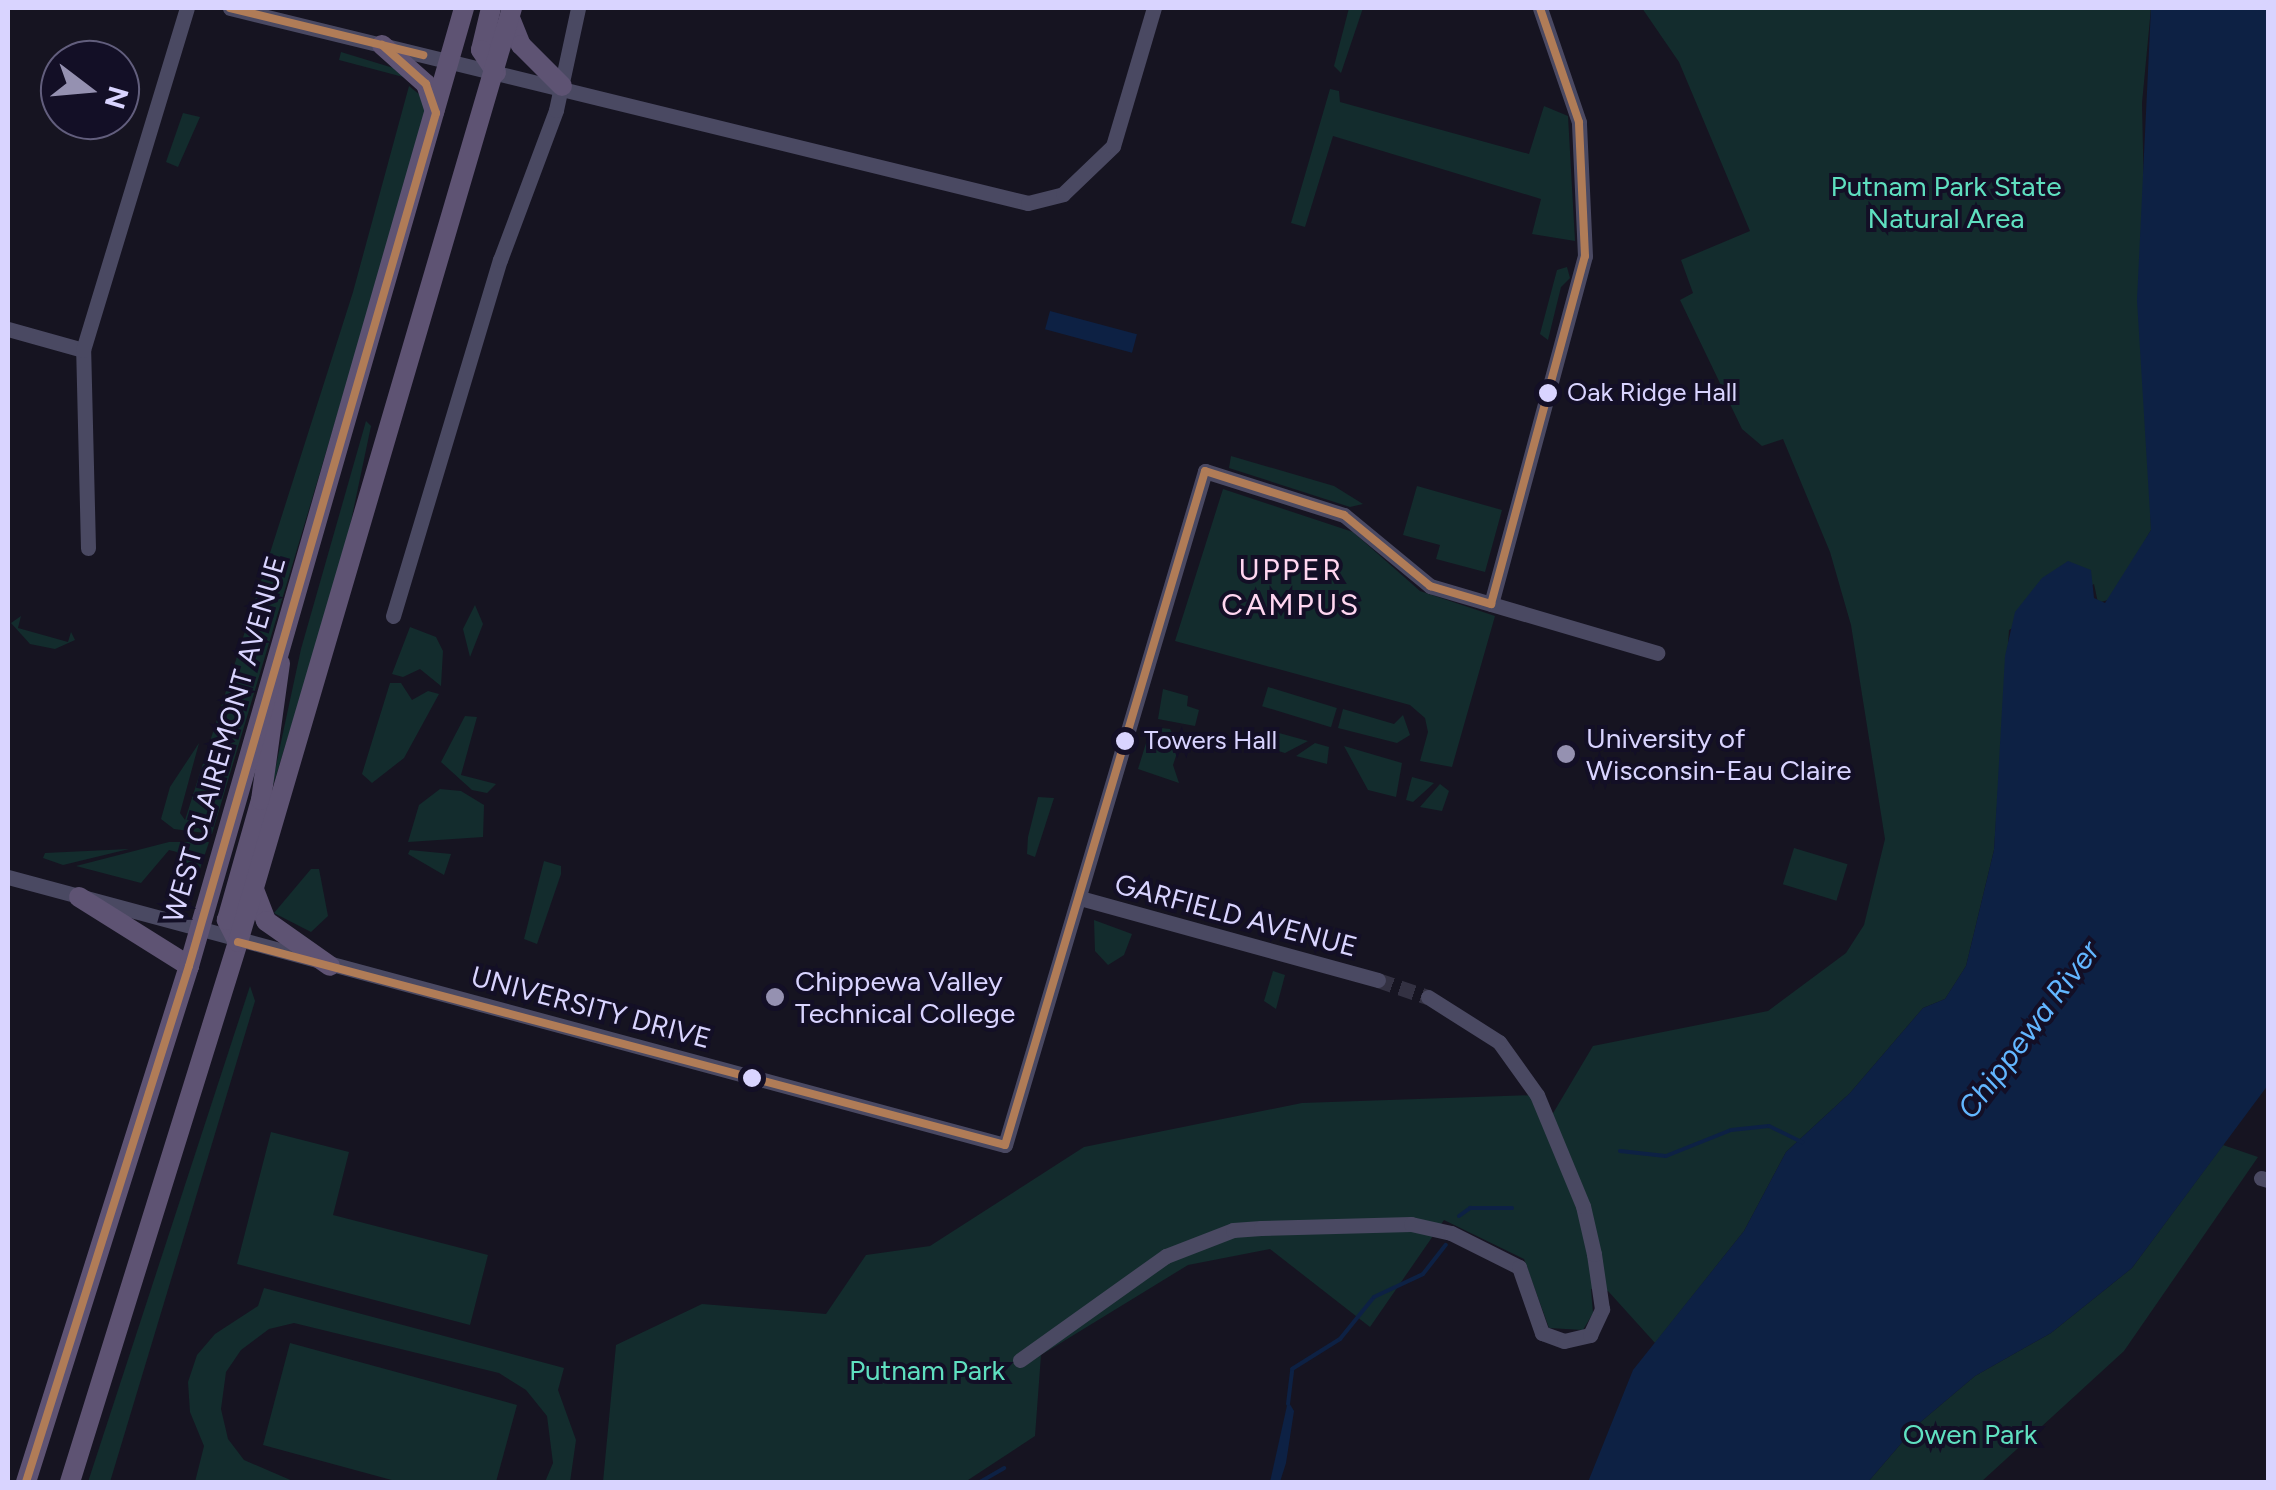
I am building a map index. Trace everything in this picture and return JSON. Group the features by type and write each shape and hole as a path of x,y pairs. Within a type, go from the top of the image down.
{"main road":[{"name":"WEST CLAIREMONT AVENUE","path":"26,1482 189,966 280,636 464,8"},
{"path":"504,10 519,42 562,86"},
{"path":"70,1482 238,942 496,72 481,50 504,10"},
{"path":"382,45 426,84 436,113"},
{"path":"238,942 228,920 277,720 280,636"},
{"path":"254,885 266,922 330,966"},
{"path":"78,897 189,966"}],"street":[{"path":"88,548 83,350 186,8"},
{"path":"230,8 562,86 1028,203 1063,194 1113,146 1154,8"},
{"path":"393,616 500,260 562,86 578,8"},
{"path":"1540,8 1579,122 1585,256 1492,604 1656,653"},
{"path":"8,329 83,350"},
{"name":"UNIVERSITY DRIVE","path":"8,878 1006,1144 1204,471 1344,515 1430,586 1492,604"},
{"name":"GARFIELD AVENUE","path":"1080,898 1378,980"},
{"path":"1020,1360 1166,1256 1233,1230 1355,1225 1430,1228 1498,1254 1524,1276 1542,1333 1564,1341 1590,1335 1602,1309 1583,1206 1528,1078 1498,1042 1428,997"}],"green space":[{"path":"1349,8 1363,8 1341,73 1334,66"},
{"path":"1642,8 2151,8 2142,103 2151,530 2111,599 2098,603 2094,584 2009,630 1994,850 1966,966 1945,999 1923,1008 1850,1093 1786,1152 1744,1231 1655,1343 1608,1291 1591,1289 1593,1313 1583,1330 1549,1328 1524,1259 1444,1220 1370,1327 1270,1249 1188,1265 1041,1355 1035,1436 965,1482 603,1482 616,1345 702,1304 826,1314 866,1255 930,1246 1084,1147 1302,1103 1537,1095 1549,1120 1593,1046 1768,1011 1846,953 1864,925 1885,839 1851,625 1830,552 1783,439 1762,446 1742,429 1680,300 1693,293 1681,260 1750,231 1679,62"},
{"path":"341,52 400,70 407,78 339,60"},
{"path":"409,86 426,100 424,124 212,834 174,829 161,819 170,787 199,743 180,813 185,820 353,292"},
{"path":"1330,89 1339,91 1340,102 1529,154 1544,106 1568,116 1575,241 1532,234 1541,199 1333,136 1305,227 1291,223"},
{"path":"183,113 200,117 178,167 166,162"},
{"path":"1567,267 1570,278 1561,287 1548,340 1540,334 1557,270"},
{"path":"366,421 371,426 342,564 269,798 301,649"},
{"path":"1231,456 1334,486 1363,504 1350,507 1229,468"},
{"path":"1417,486 1502,510 1485,572 1436,559 1440,545 1403,535"},
{"path":"1223,489 1353,532 1420,591 1495,616 1452,767 1420,761 1428,732 1425,718 1410,705 1175,641"},
{"path":"475,605 483,624 470,657 463,629"},
{"path":"21,616 18,628 68,642 71,632 75,640 55,649 30,644 11,623"},
{"path":"410,627 436,637 443,651 441,686 420,669 403,677 392,674"},
{"path":"390,683 401,683 412,700 428,691 439,694 404,758 372,783 362,774"},
{"path":"1268,687 1337,708 1331,727 1262,706"},
{"path":"1163,689 1188,696 1187,706 1199,710 1195,726 1158,719"},
{"path":"1343,709 1394,724 1403,715 1410,735 1397,743 1338,728"},
{"path":"465,716 477,717 461,775 496,784 487,793 472,790 441,762"},
{"path":"1151,727 1170,729 1179,747 1173,765 1179,783 1138,769"},
{"path":"1268,730 1308,741 1285,753 1258,745"},
{"path":"1315,743 1329,747 1327,764 1296,756"},
{"path":"1344,746 1402,763 1396,797 1368,790"},
{"path":"1412,777 1434,783 1413,802 1406,800"},
{"path":"1440,784 1449,791 1442,811 1420,807"},
{"path":"440,789 461,791 484,805 483,837 408,842 419,805"},
{"path":"1038,797 1054,798 1035,857 1027,854"},
{"path":"169,842 209,842 194,887 179,890 177,852 169,850 141,883 76,866"},
{"path":"1794,848 1848,864 1836,901 1783,884"},
{"path":"129,849 63,865 43,858 45,853"},
{"path":"410,850 451,854 444,875 408,854"},
{"path":"544,861 561,866 561,874 537,944 524,939"},
{"path":"311,869 319,869 328,916 311,932 274,913"},
{"path":"1094,920 1132,934 1124,955 1108,965 1095,951"},
{"path":"1273,971 1285,975 1276,1009 1264,1001"},
{"path":"250,986 255,1001 110,1482 88,1482"},
{"path":"271,1132 349,1152 333,1215 488,1255 470,1325 237,1264"},
{"name":"Owen Park","path":"2223,1145 2258,1157 2124,1351 1981,1482 1868,1482 1917,1425 1975,1376 2051,1333 2132,1268"},
{"path":"264,1288 564,1368 558,1390 576,1440 570,1482 545,1482 553,1463 547,1416 526,1390 499,1373 294,1323 269,1329 241,1350 226,1372 221,1409 228,1439 244,1460 295,1482 195,1482 204,1446 190,1412 188,1382 197,1355 215,1334 258,1306"},
{"path":"290,1343 517,1405 496,1482 399,1482 263,1445"}],"water":[{"name":"Chippewa River","path":"2151,8 2268,8 2268,1085 2132,1268 2051,1333 1975,1376 1917,1425 1868,1482 1588,1482 1633,1370 1744,1231 1786,1152 1850,1093 1923,1008 1945,999 1966,966 1994,850 2005,656 2015,612 2042,578 2068,561 2091,570 2094,598 2105,603 2151,530 2137,300"},
{"path":"1050,311 1137,334 1132,353 1045,329"},
{"path":"1288,1401 1294,1411 1286,1463 1280,1482 1270,1482"}],"waterway":[{"path":"1620,1151 1666,1156 1731,1130 1769,1126 1802,1142"},
{"path":"1459,1216 1470,1208 1512,1208"},
{"path":"1288,1404 1292,1369 1340,1339 1374,1297 1423,1274 1446,1245"},
{"path":"980,1482 1004,1468"}],"tunnel":[{"path":"1378,980 1428,997"}],"transit line":[{"path":"230,8 423,55"},
{"path":"1491,604 1585,256 1579,122 1540,8"},
{"path":"26,1482 189,966 436,113 426,84 382,45"},
{"path":"1205,471 1344,515 1430,586 1491,604"},
{"path":"238,942 1005,1145 1205,471"}],"place":[{"name":"Oak Ridge Hall","path":"1548,393"},
{"name":"Towers Hall","path":"1125,741"},
{"name":"University of Wisconsin-Eau Claire","path":"1566,754"},
{"name":"Chippewa Valley Technical College","path":"775,997"}],"district":[{"name":"UPPER CAMPUS","path":"1291,587"}],"park label":[{"name":"Putnam Park State Natural Area","path":"1946,202"},
{"name":"Putnam Park","path":"927,1370"}]}
